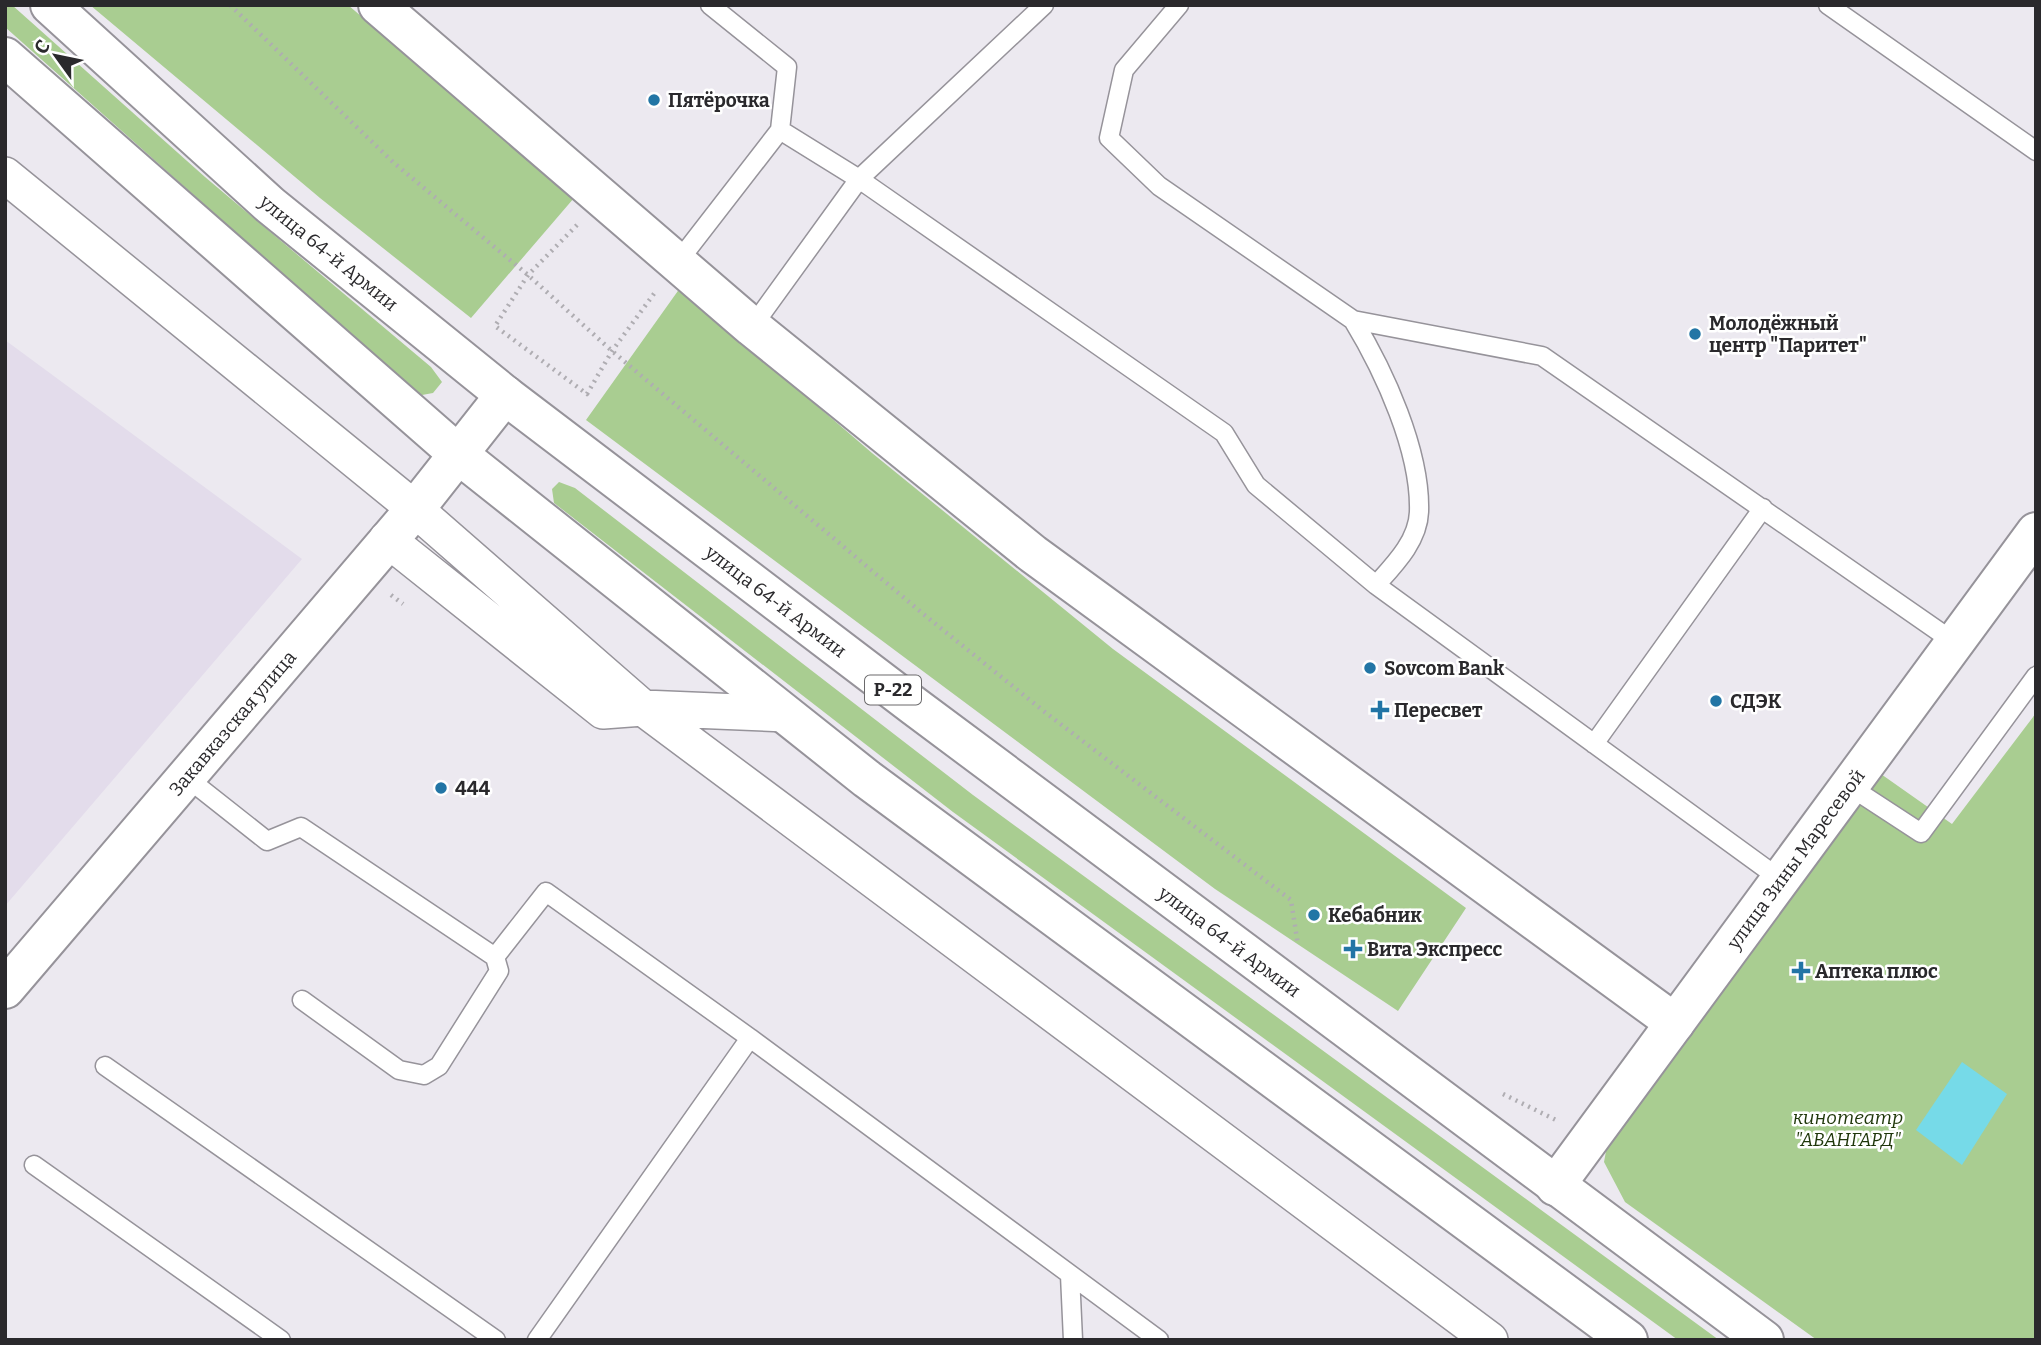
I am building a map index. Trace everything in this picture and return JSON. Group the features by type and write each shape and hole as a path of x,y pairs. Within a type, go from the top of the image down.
{"main road":[{"name":"улица 64-й Армии","path":"50,5 270,205 505,395 914,706 1763,1340"},
{"path":"378,5 752,327 1032,554 1675,1023"},
{"path":"5,57 458,454 867,779 1628,1340"},
{"name":"Закавказская улица","path":"5,989 415,509 505,395"},
{"name":"улица Зины Маресевой","path":"1555,1186 2036,532"}],"street":[{"path":"5,175 415,509 643,708 1490,1340"},
{"path":"387,540 603,711 643,708 786,714"}],"lane":[{"path":"677,263 780,130 786,67 732,14 710,5"},
{"path":"752,327 859,179 1044,5"},
{"path":"1179,5 1124,70 1108,138 1159,186 1353,320 1542,356 1954,642"},
{"path":"1828,5 2036,151"},
{"path":"780,130 859,179 1224,433 1256,485 1376,585 1780,879"},
{"path":"1353,320 1376,358 1412,457 1419,514 1403,556 1376,585"},
{"path":"1594,744 1763,508"},
{"path":"1849,786 1921,833 2036,676"},
{"path":"186,777 267,841 301,827 495,957 499,971 439,1066 424,1075 399,1070 302,1000"},
{"path":"495,957 546,892 974,1201 1159,1340"},
{"path":"537,1340 750,1038"},
{"path":"105,1066 496,1340"},
{"path":"34,1165 281,1340"},
{"path":"1070,1275 1073,1340"}],"path":[{"path":"230,5 394,163 528,275 612,351 943,630 1291,901 1298,946 1309,954"},
{"path":"602,199 528,275 495,326 587,394 612,351 677,263"},
{"path":"1497,1091 1564,1124"}],"shaded area":[{"path":"5,340 302,559 5,906"}],"green space":[{"path":"5,5 12,5 205,177 431,367 442,382 433,393 422,395 405,383 5,27"},
{"path":"90,5 348,5 574,198 471,318 320,198"},
{"path":"680,288 872,453 1113,649 1466,908 1398,1011 1215,889 586,420"},
{"path":"559,482 575,488 973,795 1719,1340 1678,1340 953,812 554,503 552,489"},
{"name":"кинотеатр \"АВАНГАРД\"","path":"2036,713 2036,1340 1817,1340 1625,1202 1604,1162 1609,1135 1871,767 1952,824"}],"water":[{"path":"1962,1062 2007,1094 1962,1165 1916,1130"}],"place":[{"name":"Пятёрочка","path":"654,100"},
{"name":"Молодёжный центр \"Паритет\"","path":"1695,334"},
{"name":"Sovcom Bank","path":"1370,668"},
{"name":"СДЭК","path":"1716,701"},
{"name":"Пересвет","path":"1380,710"},
{"name":"444","path":"441,788"},
{"name":"Кебабник","path":"1314,915"},
{"name":"Вита Экспресс","path":"1353,949"},
{"name":"Аптека плюс","path":"1801,971"}]}
